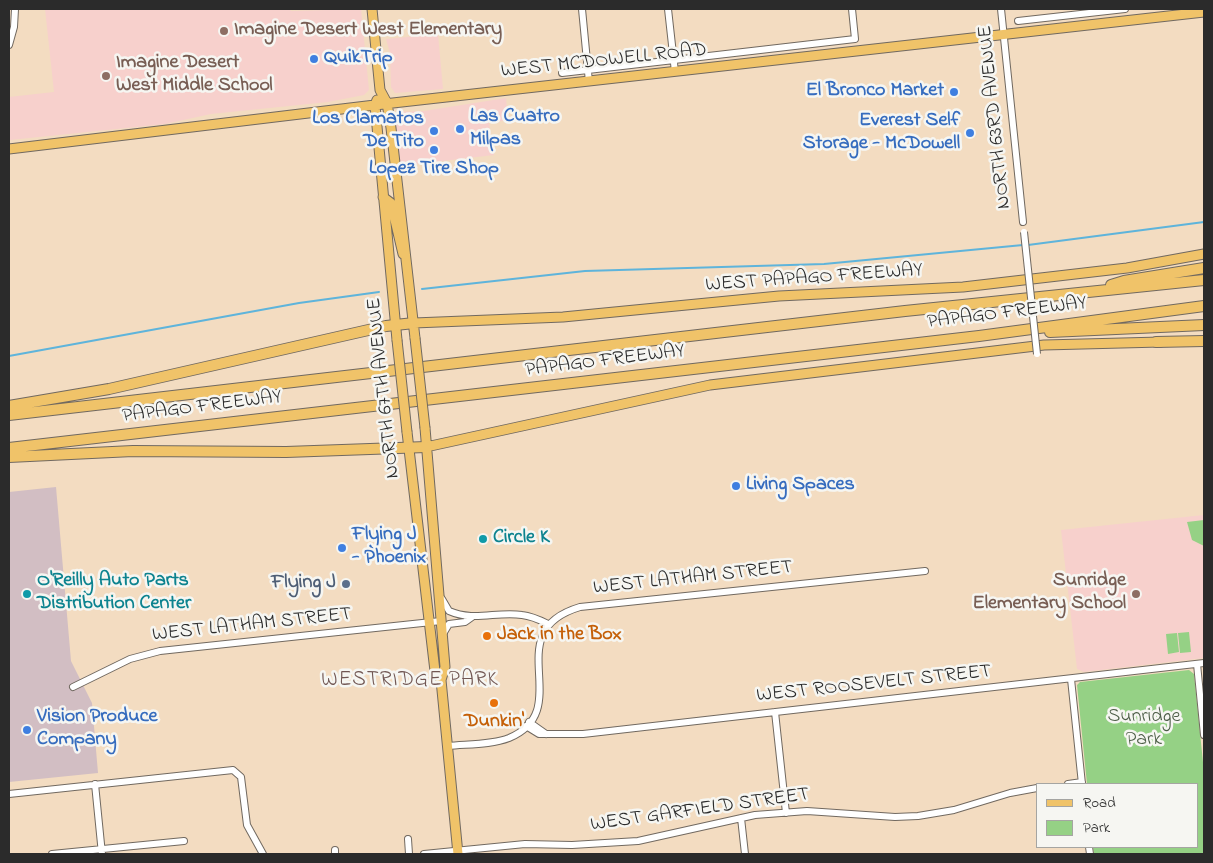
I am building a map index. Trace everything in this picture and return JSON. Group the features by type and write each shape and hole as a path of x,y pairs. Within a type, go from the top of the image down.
{"highway":[{"path":"1091,292 1124,280 1204,268"},
{"name":"PAPAGO FREEWAY","path":"9,416 905,311 1204,280"},
{"name":"PAPAGO FREEWAY","path":"9,448 979,336 1204,306"},
{"path":"9,406 108,389 396,324 418,322"},
{"path":"979,336 1204,325"},
{"path":"1156,342 1204,342"},
{"path":"9,457 162,450 286,452 426,447"}],"main road":[{"name":"NORTH 67TH AVENUE","path":"372,9 380,90 387,103 411,300 418,322 415,338 445,667 441,680 458,852"},
{"name":"WEST MCDOWELL ROAD","path":"9,149 387,103 590,82 1204,12"},
{"name":"NORTH 67TH AVENUE","path":"380,90 375,105 408,449 435,671 441,680"},
{"path":"383,197 391,203 399,245 408,266"},
{"name":"WEST PAPAGO FREEWAY","path":"418,322 563,317 779,296 940,289 1070,276 1204,254"},
{"path":"426,447 728,382 1044,345 1156,342"}],"street":[{"path":"9,45 14,28 15,9"},
{"path":"582,9 590,82"},
{"path":"668,9 675,72"},
{"name":"WEST MCDOWELL ROAD","path":"562,73 855,39 852,9"},
{"name":"NORTH 63RD AVENUE","path":"1002,9 1023,222"},
{"path":"1018,21 1125,9"},
{"name":"NORTH 63RD AVENUE","path":"1024,232 1037,354"},
{"name":"WEST LATHAM STREET","path":"548,624 569,610 580,607 925,570"},
{"path":"438,584 446,608 454,614 472,617 518,614 548,624 540,640 537,653 540,700 536,713 528,724 512,736 501,740 448,746"},
{"path":"442,634 449,624 465,622 472,617"},
{"name":"WEST LATHAM STREET","path":"73,686 130,660 160,650 441,621"},
{"path":"1201,663 1204,735"},
{"name":"WEST ROOSEVELT STREET","path":"528,724 539,734 583,734 1201,663"},
{"path":"1071,679 1082,783"},
{"path":"775,712 786,812"},
{"path":"9,794 231,770 238,772 242,779 248,828 263,854"},
{"path":"95,784 102,852"},
{"name":"WEST GARFIELD STREET","path":"424,854 525,844 572,845 638,841 741,818 786,812 826,810 918,816 954,810 1010,793 1036,788"},
{"path":"741,818 745,854"},
{"path":"408,839 409,854"},
{"path":"52,854 102,852 184,842"}],"shaded area":[{"path":"45,9 290,9 291,11 361,9 369,90 364,95 328,102 211,114 165,124 10,140 9,97 54,92"},
{"path":"438,34 443,89 395,93 391,87 390,53 386,39"},
{"path":"506,98 508,120 489,123 494,155 400,166 394,118 397,112 424,111"},
{"path":"56,487 71,661 92,703 98,773 9,782 9,492"},
{"name":"Sunridge Elementary School","path":"1204,515 1204,658 1084,672 1077,669 1061,530"}],"green space":[{"path":"1204,520 1204,546 1192,540 1187,522"},
{"path":"1189,632 1191,652 1180,653 1178,633"},
{"path":"1177,633 1179,652 1168,654 1166,634"},
{"name":"Sunridge Park","path":"1189,670 1194,674 1204,772 1204,854 1094,854 1093,848 1198,848 1198,783 1087,783 1077,685 1080,682"}],"waterway":[{"path":"1028,245 1204,222"},
{"path":"422,289 585,271 824,264 1023,245"},
{"path":"9,356 299,303 379,292"}],"place":[{"name":"Imagine Desert West Elementary","path":"224,31"},
{"name":"QuikTrip","path":"314,59"},
{"name":"Imagine Desert West Middle School","path":"106,76"},
{"name":"El Bronco Market","path":"954,92"},
{"name":"Las Cuatro Milpas","path":"460,129"},
{"name":"Los Clamatos De Tito","path":"434,131"},
{"name":"Everest Self Storage - McDowell","path":"970,133"},
{"name":"Lopez Tire Shop","path":"434,150"},
{"name":"Living Spaces","path":"736,486"},
{"name":"Circle K","path":"483,539"},
{"name":"Flying J - Phoenix","path":"342,548"},
{"name":"Flying J","path":"346,584"},
{"name":"O'Reilly Auto Parts Distribution Center","path":"27,594"},
{"name":"Sunridge Elementary School","path":"1136,594"},
{"name":"Jack in the Box","path":"487,636"},
{"name":"Dunkin'","path":"494,703"},
{"name":"Vision Produce Company","path":"27,730"}],"district":[{"name":"WESTRIDGE PARK","path":"410,682"}]}
